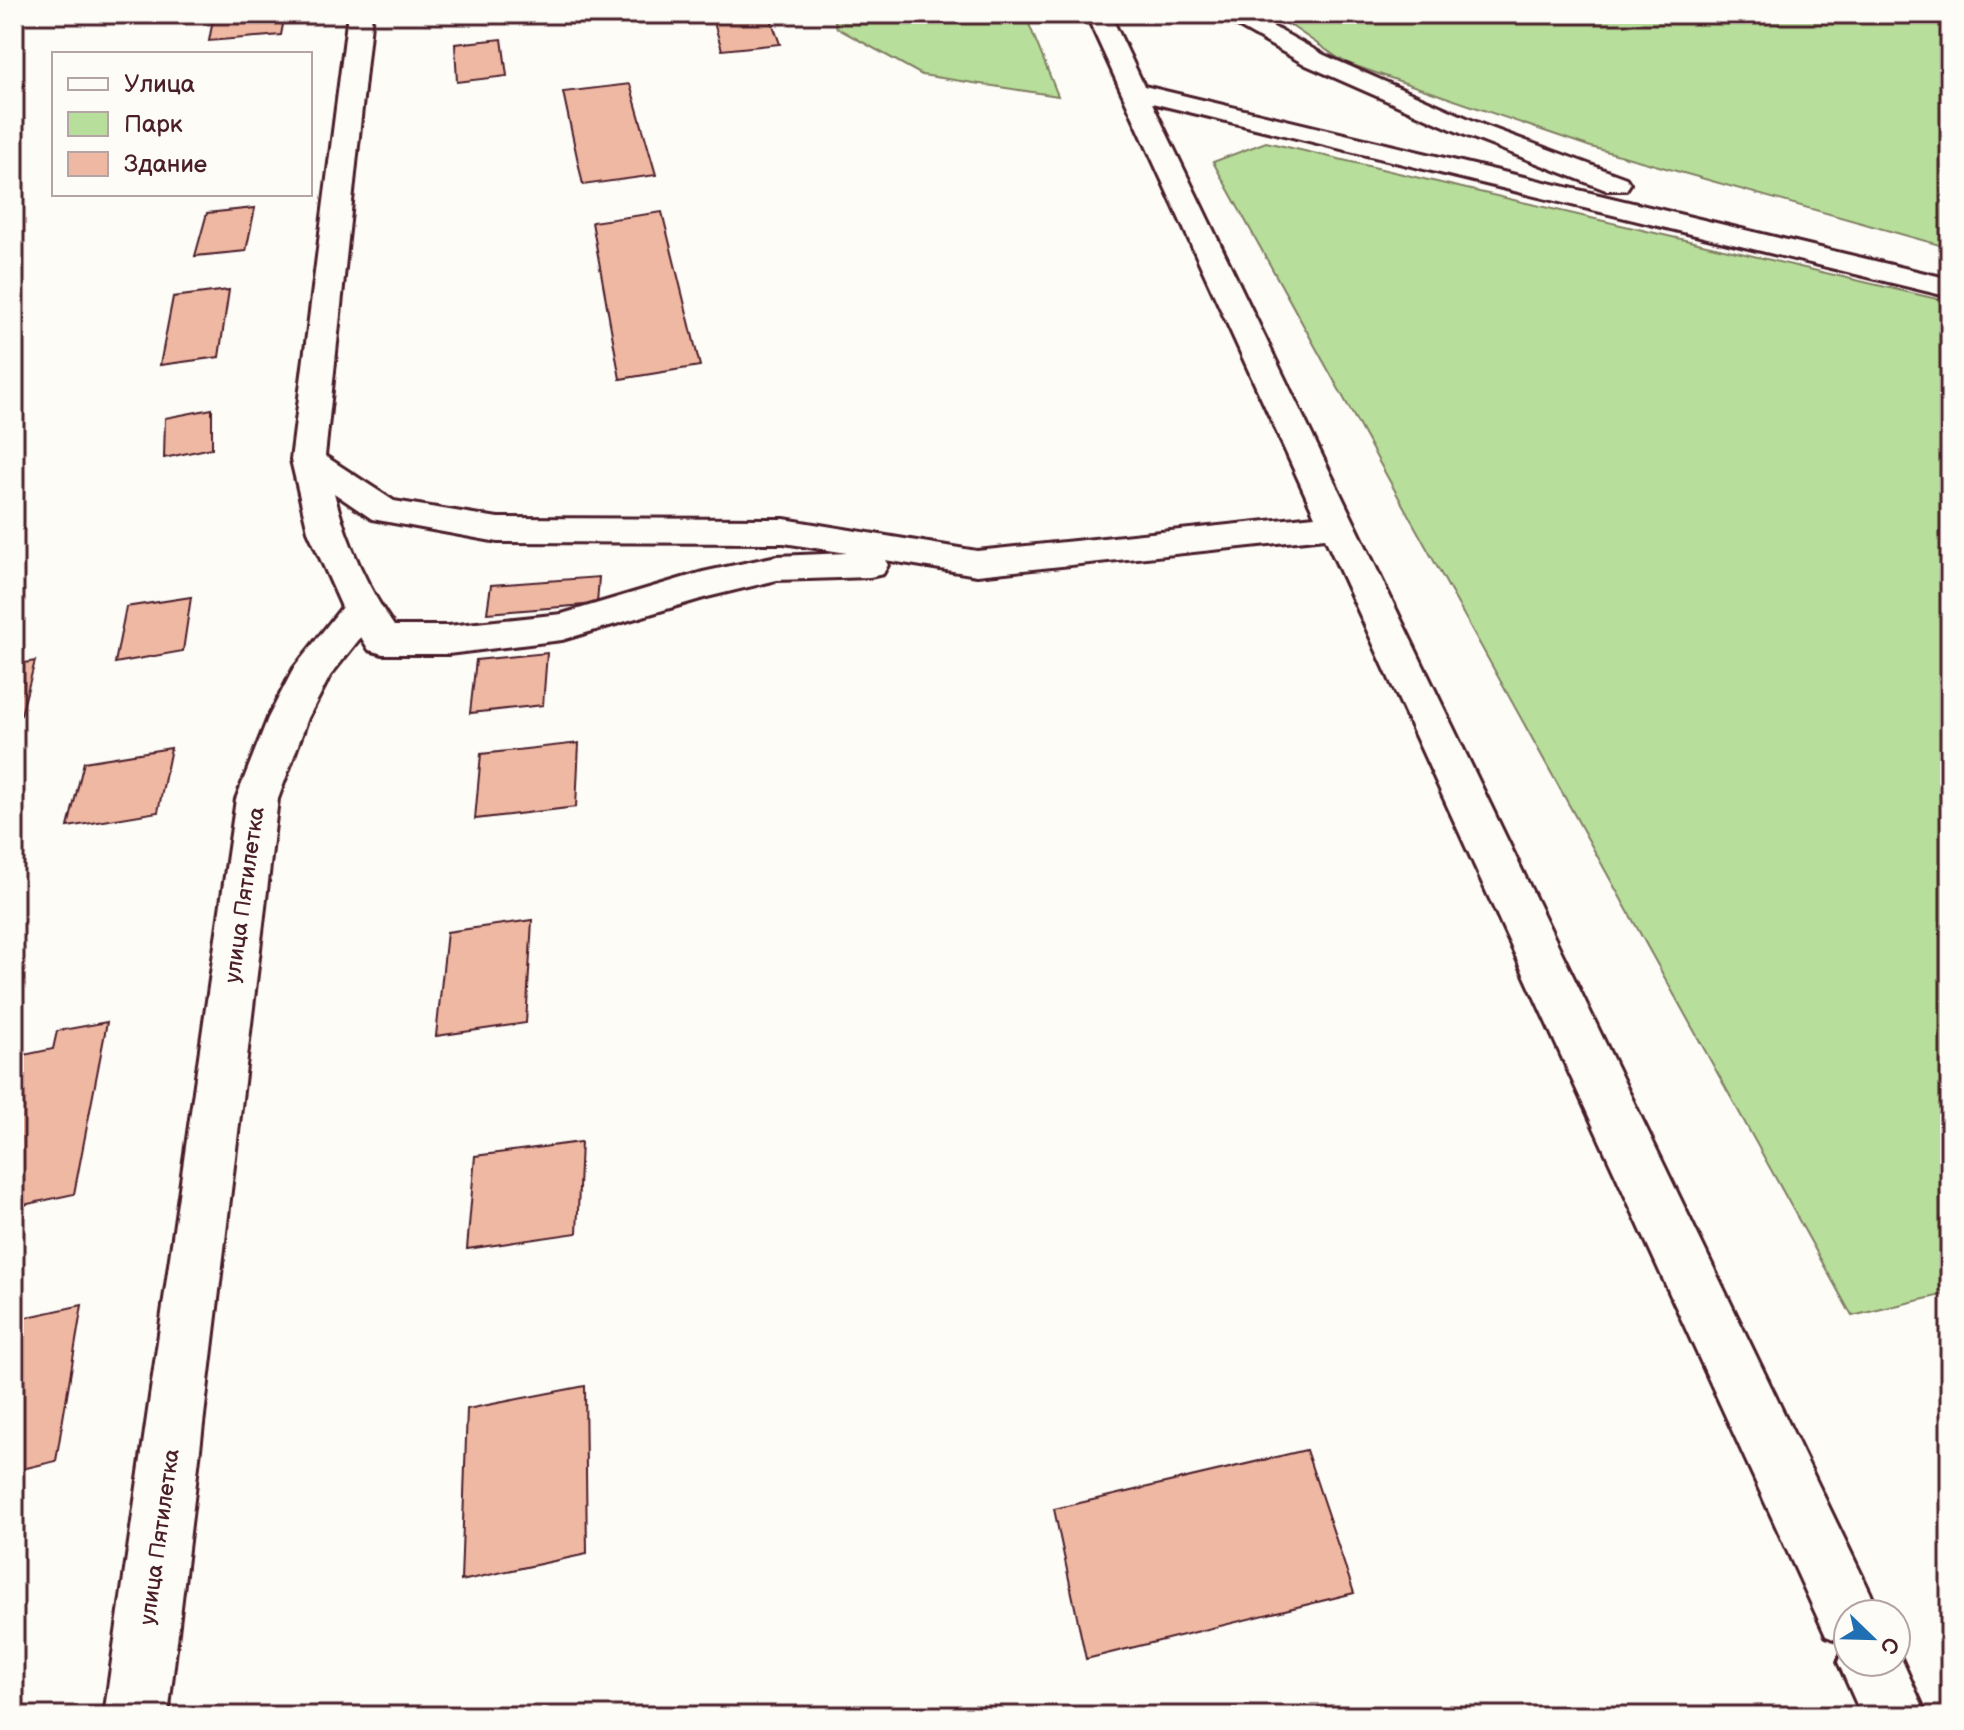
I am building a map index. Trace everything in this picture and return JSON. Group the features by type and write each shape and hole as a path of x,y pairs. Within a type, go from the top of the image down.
{"street":[{"path":"360,14 308,460 326,531 362,609 383,640 448,640 562,627 703,585 777,568 964,561"},
{"path":"1098,14 1841,1598"},
{"path":"1233,14 1315,60 1489,135 1632,190 1939,286"},
{"path":"1134,91 1939,286"},
{"path":"308,460 384,511 484,528 784,531 977,563 1340,525"},
{"name":"улица Пятилетка","path":"136,1716 257,799 288,718 314,668 362,609"},
{"path":"1877,1678 1895,1716"}],"green space":[{"path":"833,14 1025,14 1058,96 922,75 837,28"},
{"path":"1274,14 1950,14 1950,248 1591,147 1344,62"},
{"path":"1266,142 1950,302 1950,1293 1852,1316 1213,162"}],"building":[{"path":"214,14 285,14 281,35 209,41"},
{"path":"769,14 780,44 722,50 713,19"},
{"path":"502,39 507,76 457,82 455,44"},
{"path":"630,84 656,175 583,185 563,92"},
{"path":"255,208 246,251 195,256 207,213"},
{"path":"662,212 700,366 620,379 592,222"},
{"path":"229,290 219,357 160,365 173,297"},
{"path":"212,409 212,448 164,458 165,418"},
{"path":"599,577 597,604 487,613 491,585"},
{"path":"191,597 183,651 115,663 126,607"},
{"path":"547,653 543,705 470,713 476,660"},
{"path":"35,661 21,715 14,716 14,665"},
{"path":"579,743 576,807 475,819 481,754"},
{"path":"171,748 158,812 68,827 84,762"},
{"path":"532,920 526,1023 436,1036 447,932"},
{"path":"107,1022 74,1194 14,1207 14,1057 53,1049 57,1031"},
{"path":"581,1142 577,1233 467,1249 475,1156"},
{"path":"82,1305 56,1461 14,1471 14,1320"},
{"path":"585,1386 587,1554 461,1581 467,1409"},
{"path":"1306,1450 1354,1593 1086,1659 1054,1509"}]}
